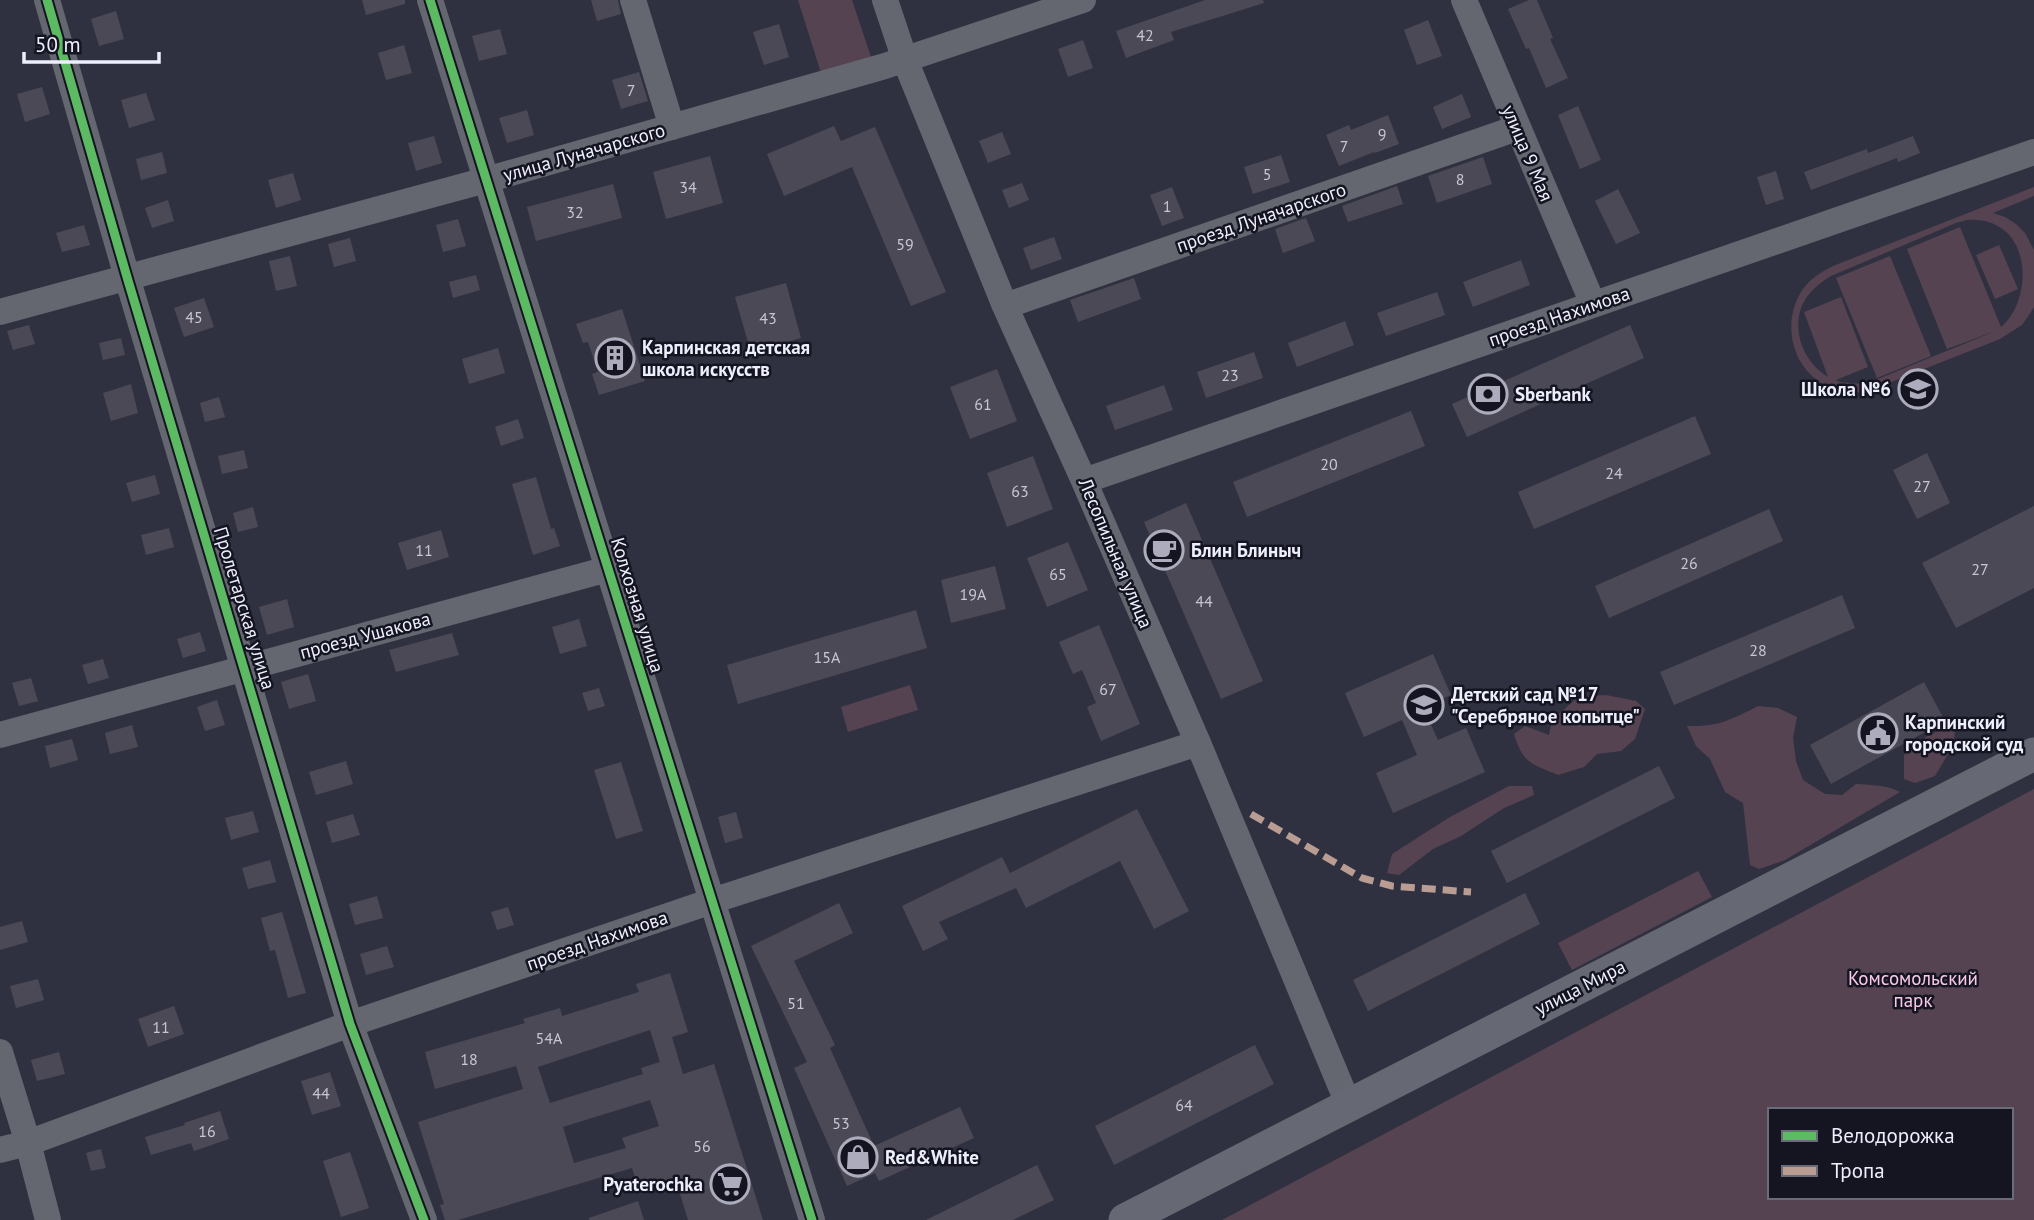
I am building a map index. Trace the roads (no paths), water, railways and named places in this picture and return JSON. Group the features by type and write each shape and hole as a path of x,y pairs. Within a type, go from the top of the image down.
{"main road":[{"name":"улица Мира","path":"1136,1218 2034,754"}],"street":[{"name":"Пролетарская улица","path":"47,0 350,1024 424,1220"},
{"name":"Колхозная улица","path":"430,0 812,1220"},
{"path":"633,0 672,127"},
{"name":"Лесопильная улица","path":"885,0 905,60 1006,306 1198,743 1349,1106"},
{"name":"улица Луначарского","path":"0,312 486,180 905,60 1083,0"},
{"name":"улица 9 Мая","path":"1464,0 1593,304"},
{"name":"проезд Луначарского","path":"1006,306 1517,128"},
{"name":"проезд Нахимова","path":"1084,481 2034,152"},
{"name":"проезд Ушакова","path":"0,735 608,569"},
{"name":"проезд Нахимова","path":"0,1150 28,1143 350,1024 712,901 1198,743"},
{"path":"0,1052 48,1220"}],"place":[{"name":"Карпинская детская школа искусств","path":"615,358"},
{"name":"Школа №6","path":"1918,389"},
{"name":"Sberbank","path":"1488,394"},
{"name":"Блин Блиныч","path":"1164,550"},
{"name":"Детский сад №17 \"Серебряное копытце\"","path":"1424,705"},
{"name":"Карпинский городской суд","path":"1878,733"},
{"name":"Red&White","path":"858,1157"},
{"name":"Pyaterochka","path":"730,1184"}],"park label":[{"name":"Комсомольский парк","path":"1913,989"}]}
